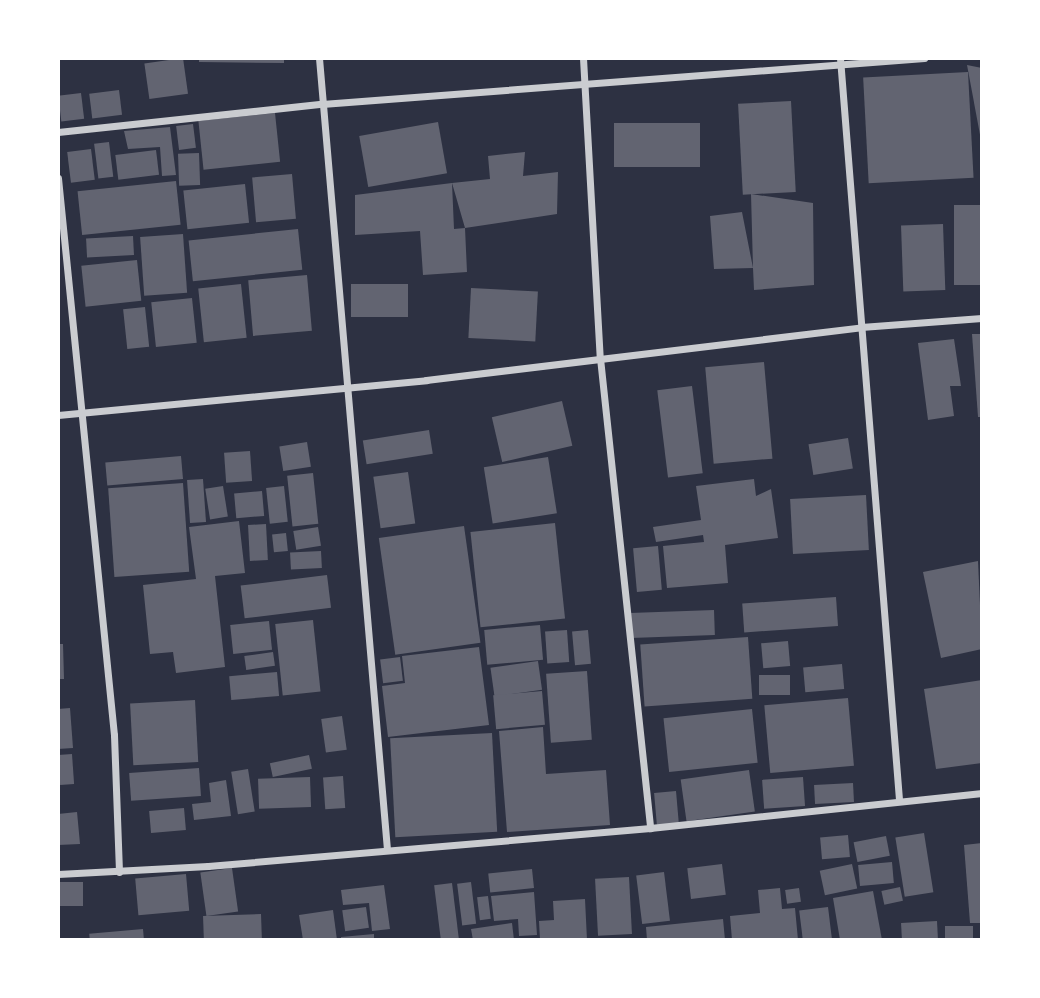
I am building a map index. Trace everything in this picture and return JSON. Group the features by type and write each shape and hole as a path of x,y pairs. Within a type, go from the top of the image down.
{"street":[{"path":"319,58 387,849"},
{"path":"583,58 600,358 650,828"},
{"path":"58,132 321,104 840,61 924,58"},
{"path":"840,61 899,799"},
{"path":"58,178 114,735 119,872"},
{"path":"58,415 349,386 861,327 982,318"},
{"path":"58,874 119,872 650,828 899,799 982,793"}],"building":[{"path":"183,58 188,94 149,99 144,63"},
{"path":"199,58 284,58 284,63 199,62"},
{"path":"967,65 982,68 981,140"},
{"path":"968,72 974,178 869,183 863,77"},
{"path":"119,90 122,115 92,118 89,94"},
{"path":"81,93 84,119 61,122 58,96"},
{"path":"791,101 796,192 743,195 738,104"},
{"path":"275,113 280,162 204,170 198,121"},
{"path":"438,122 447,173 368,187 359,136"},
{"path":"614,123 700,123 700,167 614,167"},
{"path":"193,124 196,148 179,150 176,126"},
{"path":"170,127 176,175 162,176 160,147 128,149 124,131"},
{"path":"109,142 113,177 98,179 94,144"},
{"path":"91,149 95,180 71,183 67,152"},
{"path":"156,150 159,175 118,180 115,155"},
{"path":"525,152 523,176 558,172 557,214 465,228 452,183 490,179 488,156"},
{"path":"199,153 200,185 179,186 178,154"},
{"path":"292,174 296,219 256,222 252,177"},
{"path":"176,181 181,225 82,235 78,191"},
{"path":"452,183 454,229 465,228 467,272 423,275 420,231 355,235 355,195"},
{"path":"245,184 249,223 187,229 183,190"},
{"path":"751,194 813,203 814,285 754,290"},
{"path":"954,205 982,205 982,285 954,285"},
{"path":"742,212 753,268 714,269 710,216"},
{"path":"943,224 945,290 903,291 901,225"},
{"path":"298,229 302,270 193,281 189,240"},
{"path":"183,234 187,293 144,296 140,237"},
{"path":"133,236 134,255 87,257 86,238"},
{"path":"137,260 141,301 86,307 81,266"},
{"path":"307,275 312,331 253,336 248,280"},
{"path":"241,284 247,338 204,342 198,288"},
{"path":"351,284 408,284 408,317 351,317"},
{"path":"471,288 538,292 535,341 468,338"},
{"path":"192,298 197,343 156,347 151,302"},
{"path":"145,307 149,347 127,349 123,309"},
{"path":"972,334 982,334 982,417 978,417"},
{"path":"954,339 961,386 950,386 954,416 928,420 918,343"},
{"path":"764,362 772,459 714,464 705,367"},
{"path":"692,386 703,473 668,478 657,390"},
{"path":"562,401 572,446 502,462 492,417"},
{"path":"429,430 433,454 367,464 363,440"},
{"path":"848,438 853,469 813,475 808,444"},
{"path":"307,442 311,467 283,471 279,446"},
{"path":"250,451 252,481 226,483 224,453"},
{"path":"181,456 183,479 107,486 105,463"},
{"path":"548,457 557,513 493,523 484,467"},
{"path":"408,472 415,523 381,528 373,477"},
{"path":"313,473 318,524 292,526 287,476"},
{"path":"203,479 206,522 190,523 187,480"},
{"path":"754,479 756,496 771,489 778,538 725,545 728,583 667,588 663,546 704,542 703,535 656,542 653,527 701,520 696,486"},
{"path":"183,483 189,572 114,577 108,488"},
{"path":"223,486 228,517 210,519 205,489"},
{"path":"284,486 288,522 270,524 266,488"},
{"path":"262,491 264,516 236,518 234,493"},
{"path":"866,495 869,550 793,554 790,499"},
{"path":"239,521 245,573 215,576 225,667 176,673 173,652 150,654 143,585 196,579 189,527"},
{"path":"555,523 565,618 481,627 470,532"},
{"path":"266,524 268,560 250,561 248,525"},
{"path":"464,526 480,643 395,655 379,538"},
{"path":"318,527 321,546 296,550 293,531"},
{"path":"286,533 288,551 274,552 272,534"},
{"path":"658,546 662,590 637,592 633,548"},
{"path":"321,551 322,568 291,570 290,553"},
{"path":"978,561 982,649 941,658 923,572"},
{"path":"327,575 331,608 245,618 241,586"},
{"path":"836,597 838,626 744,632 742,604"},
{"path":"714,610 715,635 631,638 630,613"},
{"path":"313,620 321,692 283,696 275,624"},
{"path":"269,621 272,650 233,654 230,625"},
{"path":"540,625 543,660 487,665 484,630"},
{"path":"567,630 569,662 547,663 545,632"},
{"path":"588,630 591,664 575,665 572,631"},
{"path":"748,637 752,699 645,706 640,645"},
{"path":"788,641 790,666 763,668 761,643"},
{"path":"58,644 63,644 64,679 58,679"},
{"path":"479,647 489,725 388,737 382,686 405,683 402,656"},
{"path":"273,652 275,666 246,670 244,656"},
{"path":"400,657 403,681 383,683 380,659"},
{"path":"538,661 542,690 495,696 490,668"},
{"path":"842,664 844,689 805,692 803,667"},
{"path":"587,671 592,740 551,743 546,674"},
{"path":"277,672 279,696 231,700 229,676"},
{"path":"759,675 790,675 790,695 759,695"},
{"path":"982,680 982,763 936,769 924,689"},
{"path":"542,691 545,725 496,729 493,695"},
{"path":"848,698 854,766 770,773 764,705"},
{"path":"195,700 198,762 133,765 130,703"},
{"path":"70,708 73,748 58,749 58,709"},
{"path":"752,709 758,763 669,772 663,718"},
{"path":"342,716 347,750 326,753 321,719"},
{"path":"543,727 546,774 606,770 610,825 507,832 499,731"},
{"path":"492,733 497,832 395,837 390,738"},
{"path":"72,754 74,784 60,785 58,755"},
{"path":"309,755 312,769 273,777 270,763"},
{"path":"199,768 201,796 131,801 129,773"},
{"path":"248,769 255,811 238,814 231,772"},
{"path":"749,770 755,812 687,821 681,780"},
{"path":"343,776 345,808 325,809 323,777"},
{"path":"310,777 311,807 259,809 258,779"},
{"path":"803,777 805,806 764,809 762,780"},
{"path":"226,780 231,816 194,820 192,804 211,802 209,783"},
{"path":"853,783 854,802 815,804 814,785"},
{"path":"676,791 679,823 657,825 654,793"},
{"path":"184,808 186,830 151,833 149,811"},
{"path":"77,812 80,844 58,845 58,814"},
{"path":"924,833 933,892 905,897 895,838"},
{"path":"848,835 850,857 822,859 820,837"},
{"path":"886,836 890,856 857,862 854,842"},
{"path":"982,843 982,923 970,923 964,845"},
{"path":"892,862 894,883 860,886 858,865"},
{"path":"722,864 726,895 691,899 687,868"},
{"path":"852,864 857,888 825,895 820,871"},
{"path":"232,868 238,912 206,916 200,872"},
{"path":"532,869 534,888 490,892 488,874"},
{"path":"664,872 670,921 642,924 636,875"},
{"path":"186,874 189,911 138,915 135,878"},
{"path":"629,877 632,934 598,936 595,879"},
{"path":"58,882 83,882 83,906 58,906"},
{"path":"471,882 476,924 462,925 457,884"},
{"path":"452,883 459,940 441,940 434,885"},
{"path":"384,885 390,929 372,931 369,903 343,905 341,890"},
{"path":"900,887 903,901 884,905 881,891"},
{"path":"780,888 782,909 795,908 798,940 732,940 730,916 760,913 758,890"},
{"path":"799,888 801,902 787,904 785,890"},
{"path":"873,891 882,940 840,940 833,898"},
{"path":"534,892 537,935 519,936 518,919 494,921 491,896"},
{"path":"488,896 491,919 480,920 477,897"},
{"path":"585,899 587,940 540,940 539,921 554,920 553,901"},
{"path":"366,907 369,928 345,931 342,910"},
{"path":"828,907 832,940 803,940 799,911"},
{"path":"333,910 337,940 303,940 299,915"},
{"path":"261,914 262,940 204,940 203,916"},
{"path":"723,919 725,940 647,940 646,927"},
{"path":"937,921 938,940 902,940 901,923"},
{"path":"512,923 514,940 473,940 471,929"},
{"path":"945,926 973,926 973,940 945,940"},
{"path":"143,929 144,940 90,940 89,934"},
{"path":"374,934 374,940 341,940 341,937"}]}
